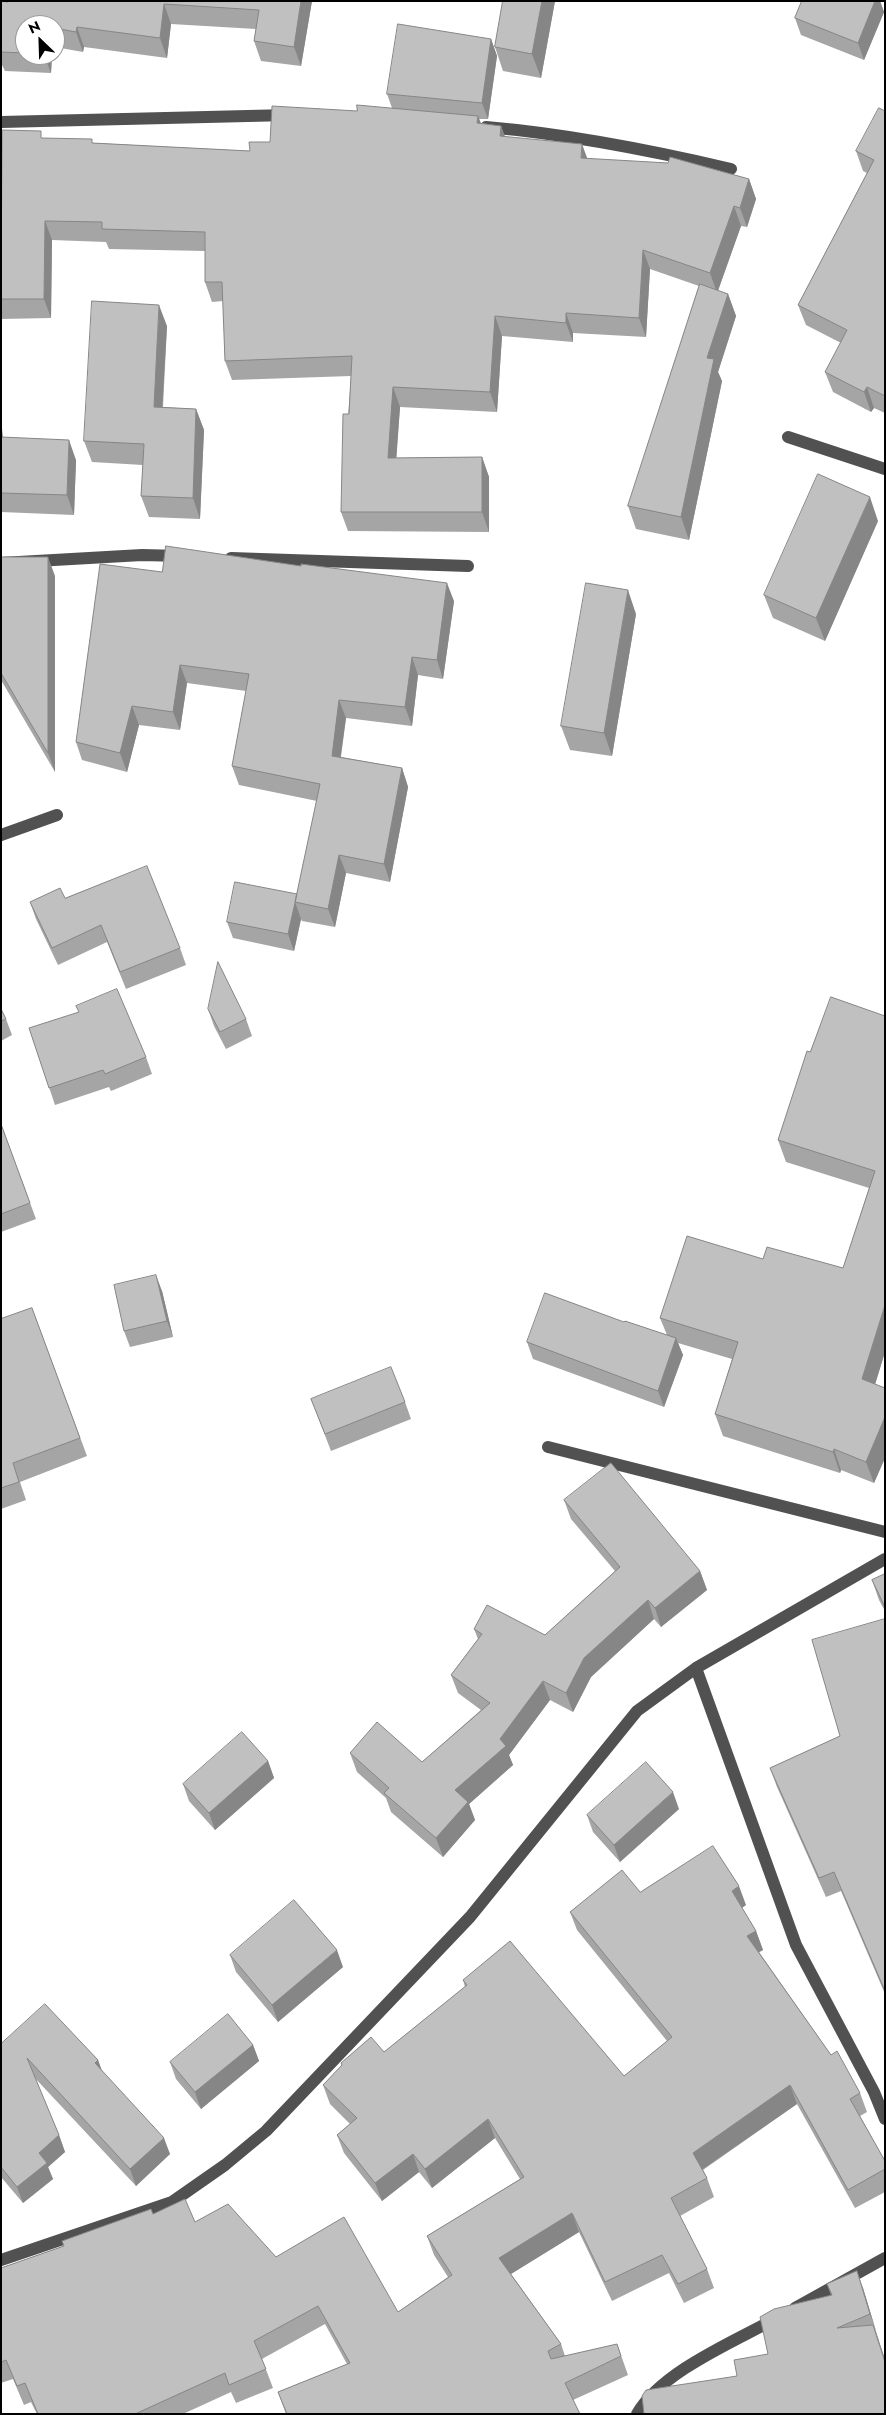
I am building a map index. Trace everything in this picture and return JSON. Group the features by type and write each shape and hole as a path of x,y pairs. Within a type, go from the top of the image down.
{"street":[{"path":"1,122 299,115"},
{"path":"472,126 549,133 670,154 731,169"},
{"path":"788,437 885,468"},
{"path":"1,562 142,555 192,556"},
{"path":"221,557 468,566"},
{"path":"1,835 57,815"},
{"path":"548,1447 885,1532"},
{"path":"1,2260 172,2202 225,2165 266,2131 470,1917 637,1711 696,1668 885,1559"},
{"path":"696,1668 796,1945 874,2092 885,2119"},
{"path":"637,2414 652,2393 672,2376 885,2258"}],"building":[{"path":"1,1 301,1 294,47 254,41 259,10 164,4 160,38 77,27 76,32 65,30 65,15 15,15 15,53 1,52"},
{"path":"503,1 542,1 532,54 495,47"},
{"path":"802,1 875,1 858,43 795,18"},
{"path":"398,24 491,39 482,103 387,94"},
{"path":"357,105 478,116 477,123 501,126 500,136 582,144 581,158 668,163 670,157 749,179 740,208 734,206 710,273 643,250 639,318 566,313 566,323 495,316 490,392 393,387 388,458 482,457 482,512 341,512 343,414 349,414 352,356 225,361 222,282 205,282 205,232 102,229 102,222 45,221 44,299 1,299 2,130 41,131 41,138 92,139 92,143 250,151 249,142 270,142 272,106 357,111"},
{"path":"879,108 885,111 885,396 867,387 864,392 825,372 847,330 798,305 874,160 856,151"},
{"path":"700,284 728,294 707,358 714,359 681,517 628,506"},
{"path":"92,301 159,305 154,407 196,409 193,498 141,496 144,444 84,441"},
{"path":"1,437 69,440 67,495 1,493"},
{"path":"818,474 870,497 816,618 764,595"},
{"path":"166,546 301,566 301,564 447,583 437,660 412,657 405,707 339,700 332,756 402,768 384,864 339,855 328,909 295,902 320,784 232,766 249,674 180,665 173,712 132,706 120,753 76,742 100,564 162,572"},
{"path":"1,557 48,557 48,753 1,673"},
{"path":"586,583 628,590 604,733 561,726"},
{"path":"147,866 180,948 120,972 101,925 52,948 30,902 60,888 65,898"},
{"path":"235,882 297,894 288,934 227,922"},
{"path":"218,962 246,1019 220,1032 208,1009"},
{"path":"117,989 146,1057 105,1074 103,1070 49,1088 29,1028 79,1012 76,1006"},
{"path":"831,997 885,1016 885,1305 862,1379 885,1388 885,1417 866,1462 834,1449 833,1452 715,1414 738,1342 660,1318 687,1236 763,1259 767,1247 843,1268 875,1171 778,1140 807,1051 810,1052"},
{"path":"1,1009 6,1019 1,1021"},
{"path":"1,1124 30,1203 1,1214"},
{"path":"156,1275 167,1321 124,1331 114,1285"},
{"path":"545,1293 624,1322 676,1338 658,1391 527,1342"},
{"path":"32,1308 80,1438 13,1463 19,1482 1,1488 1,1319"},
{"path":"391,1367 405,1402 325,1434 311,1399"},
{"path":"611,1463 700,1571 655,1608 648,1600 584,1658 566,1693 543,1681 500,1739 506,1746 455,1790 468,1802 436,1838 384,1793 389,1788 350,1753 377,1722 422,1762 490,1703 451,1675 482,1634 474,1629 487,1605 545,1635 620,1567 564,1500"},
{"path":"885,1574 885,1607 872,1580"},
{"path":"885,1619 885,1991 834,1872 819,1878 770,1768 840,1736 812,1640"},
{"path":"242,1732 268,1761 209,1813 183,1784"},
{"path":"646,1762 673,1792 614,1845 587,1815"},
{"path":"713,1846 739,1886 732,1891 756,1931 747,1936 831,2055 837,2051 860,2093 850,2099 885,2161 885,2169 848,2190 790,2085 693,2153 707,2178 671,2198 707,2269 678,2284 662,2255 605,2282 572,2213 499,2258 561,2344 548,2351 551,2359 617,2344 621,2356 565,2383 580,2414 287,2414 278,2392 350,2363 318,2306 254,2341 266,2369 229,2385 225,2373 135,2414 38,2414 25,2383 17,2386 6,2360 1,2362 1,2268 64,2246 62,2241 151,2209 153,2214 185,2199 195,2222 228,2204 276,2257 344,2217 398,2312 452,2275 427,2236 524,2177 488,2119 425,2169 413,2154 375,2183 337,2135 357,2118 323,2085 342,2065 341,2063 371,2037 384,2052 467,1985 463,1980 510,1941 624,2076 672,2037 570,1912 622,1870 640,1892"},
{"path":"294,1900 337,1950 272,2005 230,1955"},
{"path":"45,2004 98,2060 95,2063 164,2138 130,2169 27,2058 59,2135 39,2153 47,2163 17,2187 1,2167 1,2044"},
{"path":"228,2014 253,2045 195,2092 170,2062"},
{"path":"857,2271 870,2314 837,2328 873,2325 885,2362 885,2414 644,2414 642,2396 646,2390 737,2376 734,2360 768,2354 760,2317 774,2309 832,2295 827,2284"}]}
